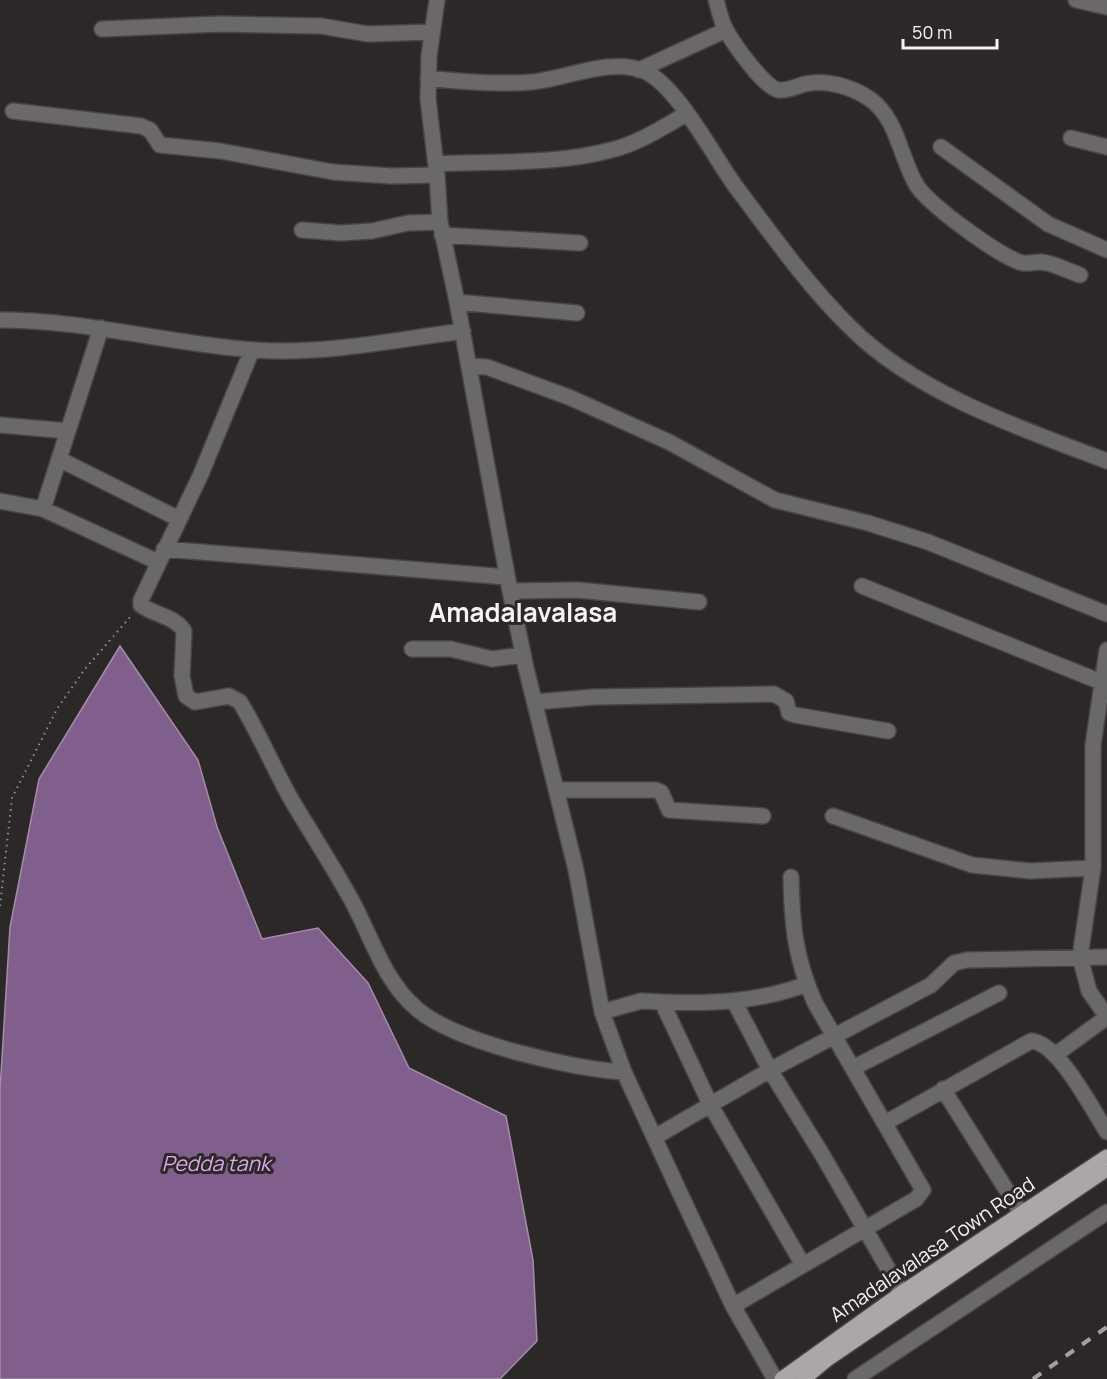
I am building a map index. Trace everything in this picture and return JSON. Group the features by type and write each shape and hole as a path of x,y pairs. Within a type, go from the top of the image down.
{"main road":[{"name":"Amadalavalasa Town Road","path":"782,1379 902,1293 1107,1157"},
{"name":"Amadalavalasa Town Road","path":"803,1379 827,1359 1107,1169"}],"street":[{"path":"437,0 428,78 441,229 463,331 523,655 576,870 602,1012 624,1072 733,1306 775,1379"},
{"path":"716,0 726,30 763,81 773,89 782,91 821,83 855,90 883,110 917,185 927,197 953,219 1021,263 1047,263 1080,275"},
{"path":"1076,0 1107,7"},
{"path":"102,29 220,24 321,26 368,34 432,32"},
{"path":"639,70 682,48 726,30"},
{"path":"428,78 466,83 533,82 602,69 639,70 658,80 670,92 757,214 851,329 894,363 944,392 1033,433 1107,461"},
{"path":"13,111 141,126 150,130 160,145 229,152 333,172 392,176 612,150 651,134 686,114"},
{"path":"1071,138 1107,147"},
{"path":"941,147 1048,224 1107,250"},
{"path":"302,230 341,233 372,231 408,223 441,229 580,243"},
{"path":"457,302 577,313"},
{"path":"0,320 101,328 252,350 313,349 463,331"},
{"path":"43,509 101,328"},
{"path":"252,350 201,474 161,556 141,605 176,622 184,631 182,676 184,692 190,700 201,702 233,696 240,702 402,994 430,1019 471,1036 587,1070 624,1072"},
{"path":"469,366 487,367 571,398 669,442 775,500 814,512 868,523 928,542 1107,614"},
{"path":"0,425 68,431"},
{"path":"59,459 178,519"},
{"path":"0,501 43,509 161,556 699,602"},
{"path":"862,586 1101,682"},
{"path":"412,650 451,649 492,659 523,655"},
{"path":"1055,1055 1107,1017 1089,992 1080,957 1093,868 1094,745 1107,650"},
{"path":"535,702 594,697 774,694 786,701 789,713 795,715 888,731"},
{"path":"557,790 656,790 661,792 669,810 763,816"},
{"path":"833,816 972,866 1030,871 1093,868"},
{"path":"733,1306 916,1199 923,1190 807,984 792,925 791,877"},
{"path":"655,1137 770,1070 931,985 954,963 1107,957"},
{"path":"602,1012 641,1001 735,1003 807,984"},
{"path":"853,1068 999,993"},
{"path":"662,1002 711,1106 803,1265"},
{"path":"735,1003 770,1070 902,1293"},
{"path":"885,1123 1031,1041 1040,1041 1055,1055 1107,1132"},
{"path":"943,1089 1021,1213"},
{"path":"855,1379 1107,1212"}],"path":[{"path":"0,906 12,798 57,709 86,669 141,605"}],"water":[{"name":"Pedda tank","path":"120,646 198,760 217,827 262,939 318,928 368,983 409,1068 506,1116 533,1260 537,1341 500,1379 0,1379 0,1090 10,927 39,779"}],"railway":[{"path":"1033,1379 1107,1327"}],"district":[{"name":"Amadalavalasa","path":"523,612"}]}
